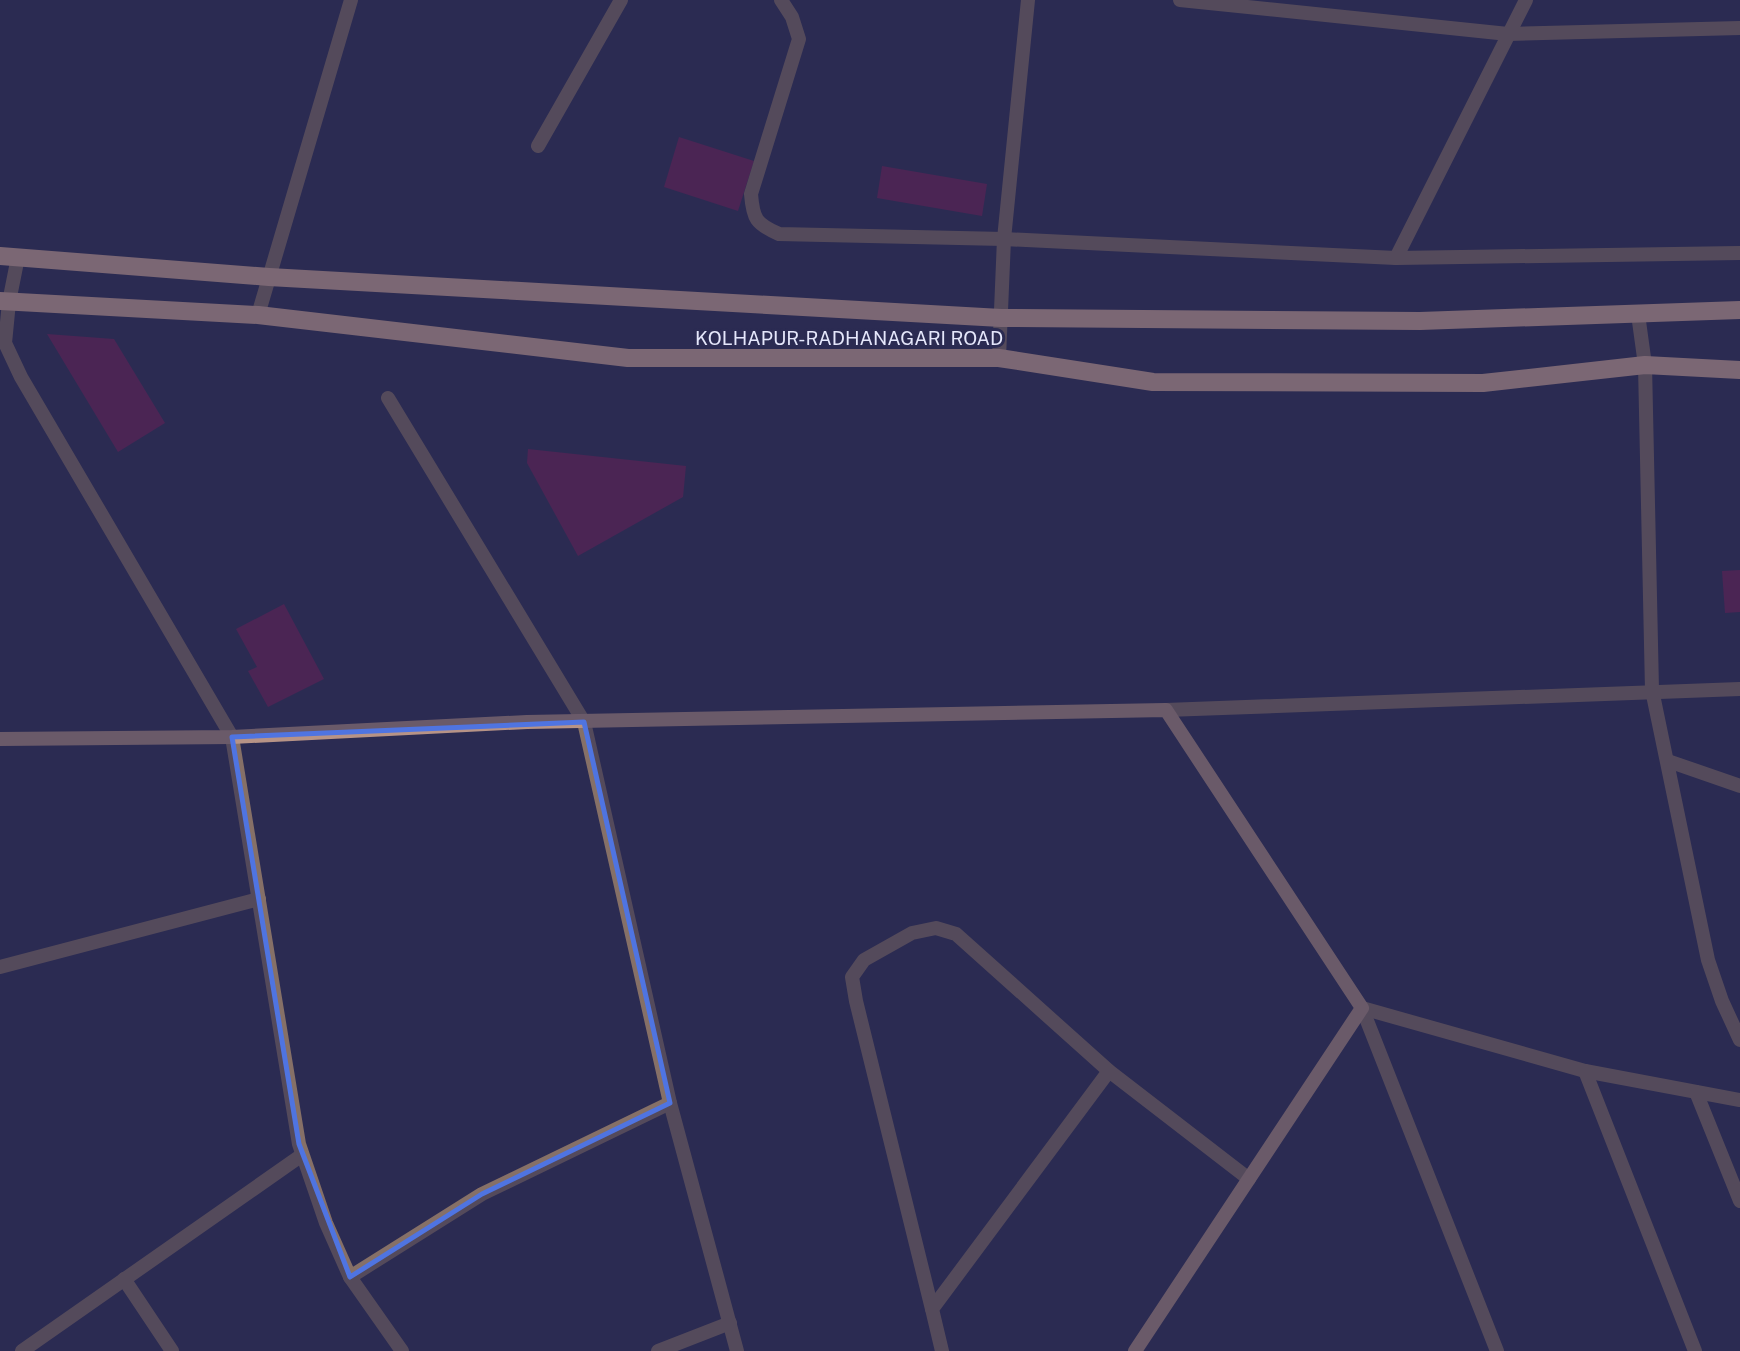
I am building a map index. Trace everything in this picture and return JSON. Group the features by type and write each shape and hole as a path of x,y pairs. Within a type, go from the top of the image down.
{"main road":[{"path":"9,256 269,277 1000,318 1420,321 1740,310"},
{"name":"KOLHAPUR-RADHANAGARI ROAD","path":"4,302 258,315 628,358 999,358 1167,382 1483,383 1645,365 1740,370"}],"street":[{"path":"258,315 351,0"},
{"path":"538,146 621,0"},
{"path":"781,0 792,17 799,39 751,194 752,213 761,226 779,233 1004,239 1396,258 1740,253"},
{"path":"999,358 1004,239 1028,0"},
{"path":"1180,0 1508,34 1740,28"},
{"path":"1396,258 1526,0"},
{"path":"9,256 4,302 5,343 21,377 232,737 302,1155 326,1223 350,1277 402,1351"},
{"path":"1638,314 1645,365 1653,691 1708,960 1722,1001 1740,1040"},
{"path":"388,398 584,722 670,1103 737,1351"},
{"path":"0,739 232,737 527,722 1166,710 1740,689"},
{"path":"1166,710 1362,1008 1497,1351"},
{"path":"1668,761 1740,786"},
{"path":"0,967 259,899"},
{"path":"942,1351 852,977 864,960 912,933 936,928 956,934 1109,1071 1249,1179"},
{"path":"1362,1008 1585,1071 1740,1100"},
{"path":"1135,1351 1362,1008"},
{"path":"932,1309 1109,1071"},
{"path":"1585,1071 1695,1351"},
{"path":"1696,1092 1740,1201"},
{"path":"350,1277 482,1194 670,1103"},
{"path":"22,1351 302,1155"},
{"path":"124,1279 172,1351"},
{"path":"658,1351 730,1323"}],"highlighted area":[{"path":"584,722 670,1103 482,1194 350,1277 299,1144 232,737"}],"building":[{"path":"679,137 754,161 738,211 664,187"},
{"path":"882,166 987,184 982,216 877,198"},
{"path":"47,334 114,339 165,423 118,452"},
{"path":"528,449 686,466 683,497 578,556 527,463"},
{"path":"1740,570 1740,612 1725,613 1722,571"},
{"path":"284,604 324,679 268,707 248,671 257,667 236,629"}]}
